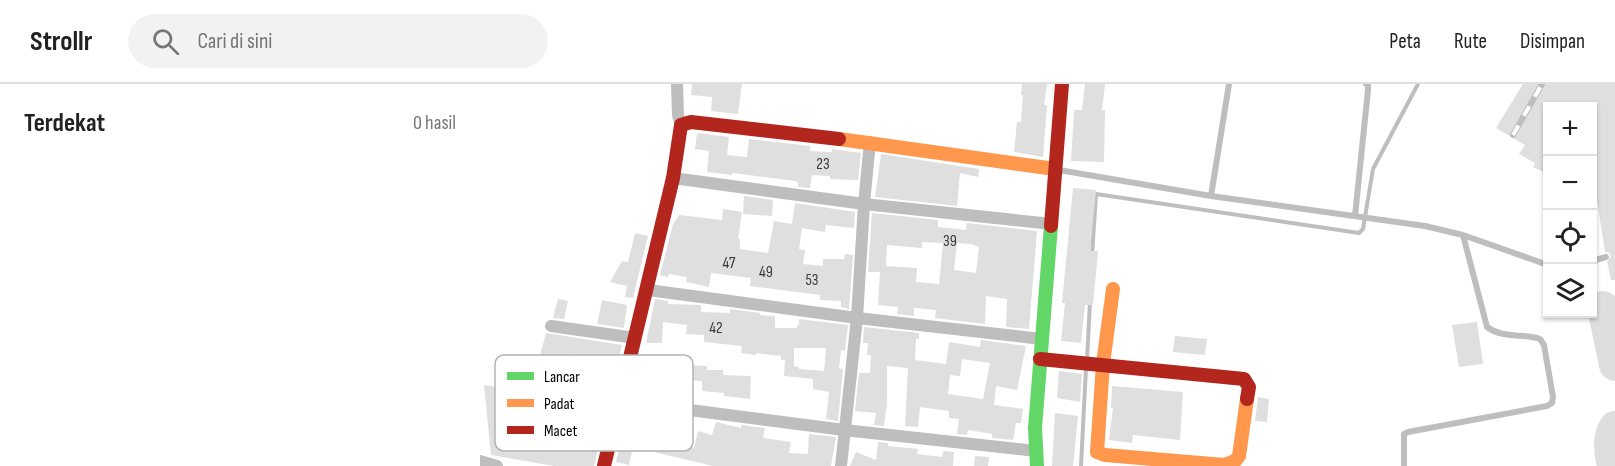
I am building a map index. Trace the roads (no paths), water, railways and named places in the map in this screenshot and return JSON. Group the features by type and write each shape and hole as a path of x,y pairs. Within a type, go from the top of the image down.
{"main road":[{"path":"1037,466 1035,428 1062,84"},
{"path":"631,355 673,178 681,125 691,122 870,142 1055,169"},
{"path":"1040,359 1102,364 1246,380 1249,387 1239,456 1235,461 1224,465 1099,454 1096,447 1102,364 1113,289"},
{"path":"604,466 608,451"}],"street":[{"path":"677,84 678,116 681,125"},
{"path":"841,466 857,318 870,142"},
{"path":"673,178 864,204 1052,224"},
{"path":"648,290 857,318 1042,339"},
{"path":"550,327 635,338"},
{"path":"693,410 1036,451"},
{"path":"480,461 498,466"}],"lane":[{"path":"1211,196 1229,84"},
{"path":"1355,216 1367,84"},
{"path":"1055,169 1211,196 1384,219 1463,235 1545,264"},
{"path":"1404,466 1403,439 1404,434 1408,432 1547,406 1552,403 1553,397 1544,345 1540,339 1502,334 1487,327 1463,235"},
{"path":"1597,260 1606,257"}],"waterway":[{"path":"1092,256 1096,194 1359,233 1363,229 1373,169 1418,84"},
{"path":"1087,360 1090,302"},
{"path":"1081,466 1086,368"}],"railway":[{"path":"1513,135 1542,84"}]}
